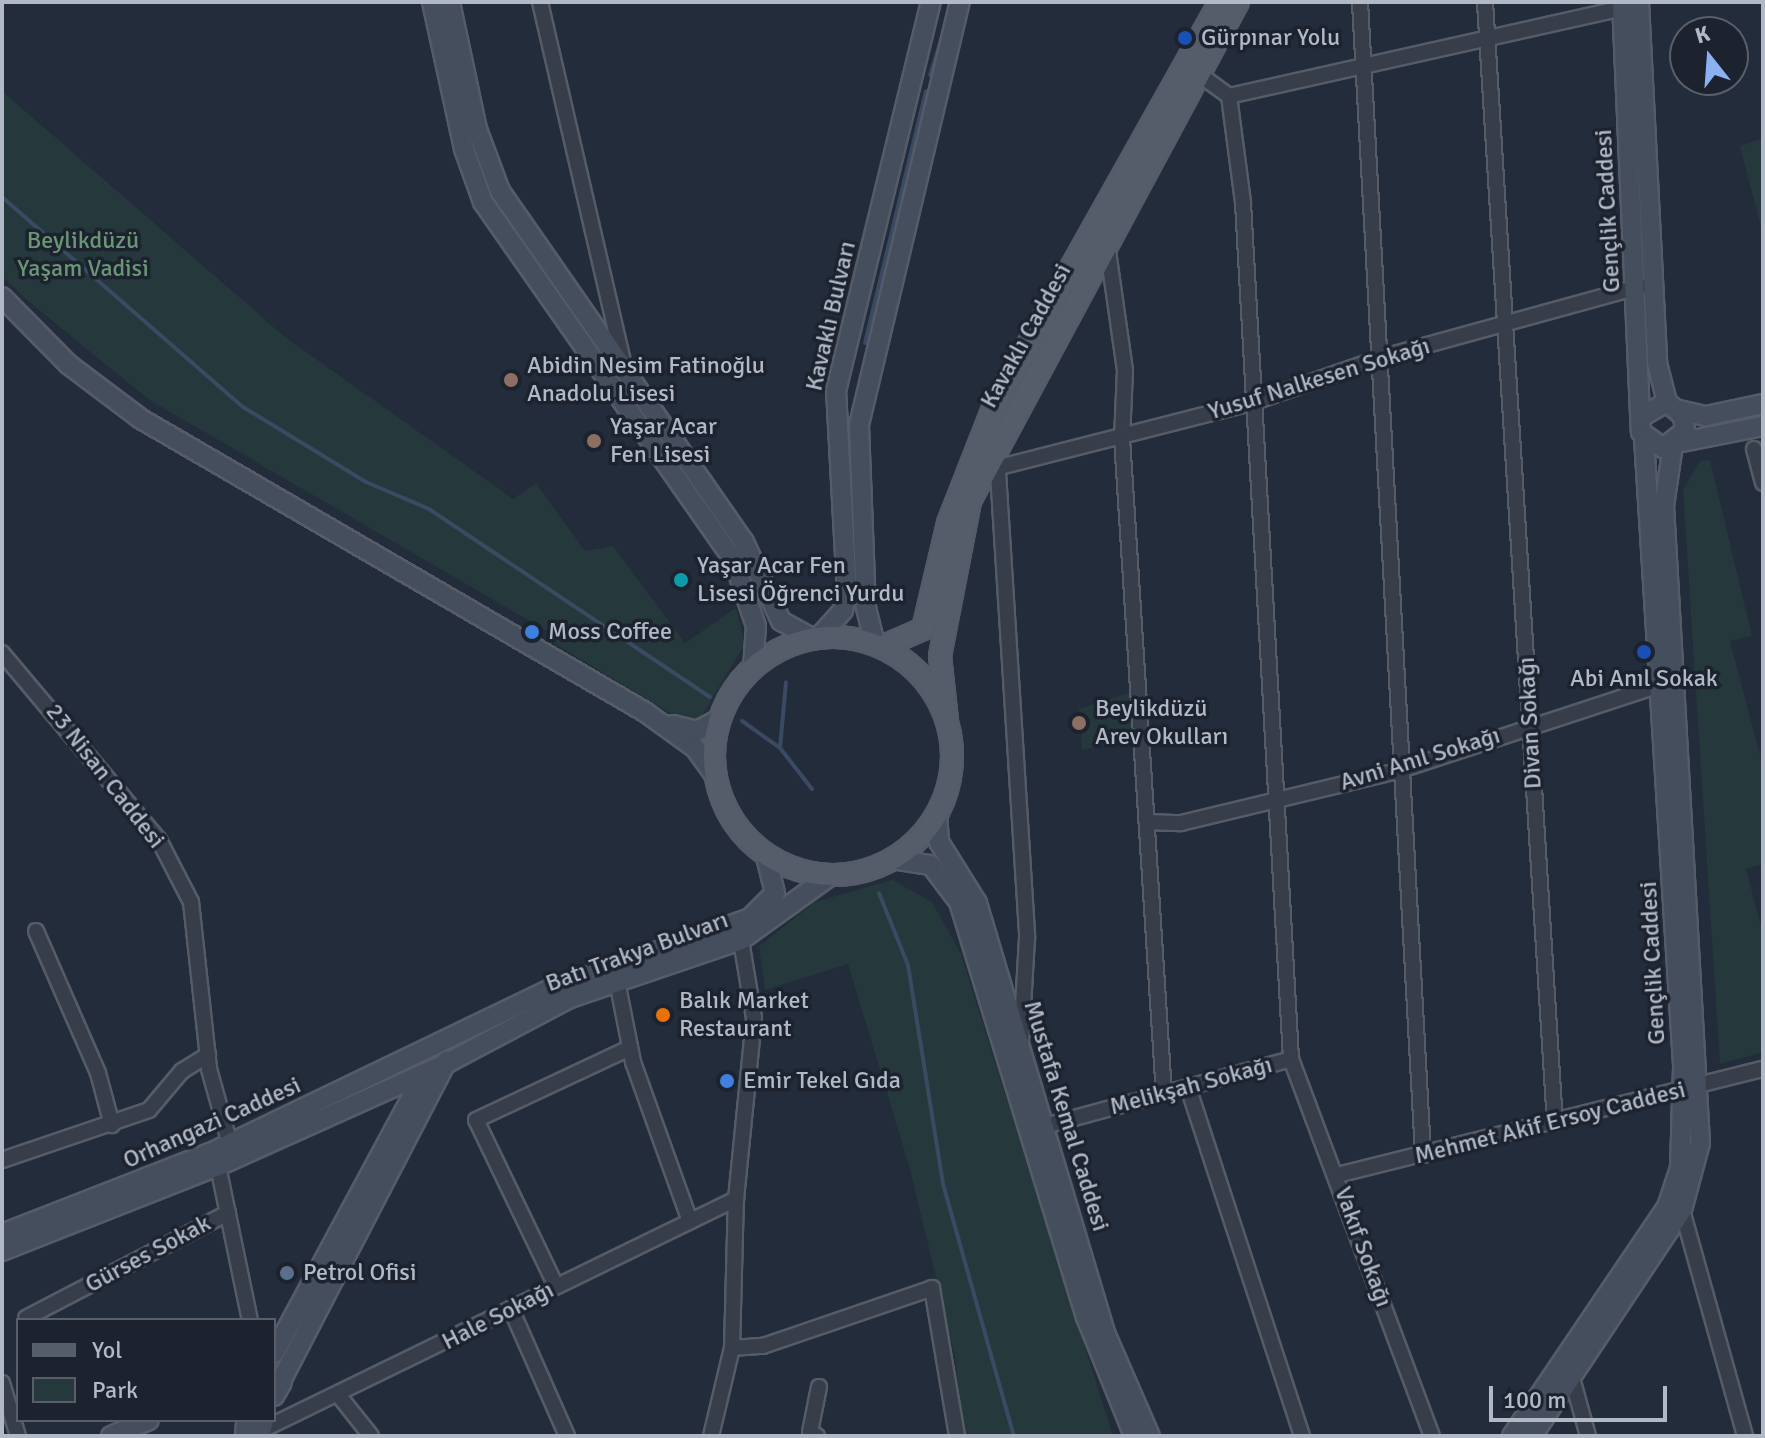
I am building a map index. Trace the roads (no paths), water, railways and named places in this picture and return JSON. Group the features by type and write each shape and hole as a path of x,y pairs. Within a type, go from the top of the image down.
{"main road":[{"path":"432,2 464,149 483,202 733,559 756,626 753,668 720,719 716,777"},
{"path":"2,297 68,364 141,419 645,712 695,748 716,777 734,821 765,853 833,874 892,859 937,813 951,768 947,720 915,670 879,646 816,638 781,621 744,542 500,191 477,129 450,2"},
{"name":"Kavaklı Bulvarı","path":"816,638 843,610 847,593 836,391 931,2"},
{"path":"879,646 866,608 859,425 960,2"},
{"name":"Kavaklı Caddesi","path":"879,646 923,629 948,523 995,403 1220,2"},
{"name":"Kavaklı Caddesi","path":"947,720 940,656 956,554 991,471 1196,72 1238,2"},
{"name":"Gençlik Caddesi","path":"1628,4 1655,284 1657,363 1673,406"},
{"name":"Gençlik Caddesi","path":"1628,4 1641,417"},
{"path":"1763,404 1706,416 1673,406 1641,417 1644,438 1656,447 1763,426"},
{"path":"1673,406 1685,423 1675,444"},
{"name":"Gençlik Caddesi","path":"1532,1436 1682,1210 1700,1143 1692,1089 1644,438"},
{"name":"Gençlik Caddesi","path":"1512,1436 1667,1207 1680,1168 1692,1089 1664,506 1675,444"},
{"path":"753,668 816,638"},
{"path":"645,712 691,731 720,719"},
{"name":"Mustafa Kemal Caddesi","path":"937,813 939,842 977,903 1106,1335 1150,1436"},
{"name":"Batı Trakya Bulvarı","path":"437,1045 549,990 764,910 776,886 765,853"},
{"name":"Mustafa Kemal Caddesi","path":"892,859 931,865 959,902 1086,1317 1134,1436"},
{"name":"Batı Trakya Bulvarı","path":"425,1073 617,981 741,940 833,874"},
{"path":"278,1381 447,1063 437,1045"},
{"path":"276,1349 393,1127 425,1073 437,1045"},
{"name":"Orhangazi Caddesi","path":"2,1234 230,1144 437,1045"},
{"name":"Orhangazi Caddesi","path":"2,1251 218,1166 425,1073"},
{"path":"372,1096 391,1100 393,1127"},
{"path":"111,1436 144,1422"}],"street":[{"path":"540,2 628,376"},
{"path":"1360,2 1423,1155"},
{"name":"Divan Sokağı","path":"1485,2 1555,1123"},
{"path":"1196,72 1229,96 1364,68 1487,35 1628,4"},
{"name":"Vakıf Sokağı","path":"1229,96 1243,203 1271,800 1291,1059 1337,1175 1432,1436"},
{"path":"1107,244 1122,326 1122,438 1164,1094"},
{"name":"Yusuf Nalkesen Sokağı","path":"991,471 1251,403 1380,358 1635,286 1655,284"},
{"path":"1754,449 1763,483"},
{"path":"991,471 1027,938 1021,1043"},
{"name":"23 Nisan Caddesi","path":"2,653 159,840 191,902 208,1055 230,1144"},
{"name":"Avni Anıl Sokağı","path":"1147,822 1181,823 1401,770 1531,723 1660,685"},
{"path":"36,931 98,1073 112,1125"},
{"path":"711,1436 732,1348 736,1199 754,1018 741,940"},
{"path":"617,981 630,1048 689,1218"},
{"path":"556,1286 476,1120 630,1048"},
{"path":"2,1160 149,1110 182,1071 208,1055"},
{"name":"Melikşah Sokağı","path":"1045,1126 1291,1059"},
{"name":"Mehmet Akif Ersoy Caddesi","path":"1337,1175 1763,1069"},
{"path":"1188,1087 1302,1436"},
{"path":"218,1166 250,1318"},
{"name":"Hale Sokağı","path":"276,1421 340,1397 689,1218 736,1199"},
{"path":"1682,1210 1745,1436"},
{"name":"Gürses Sokak","path":"26,1318 228,1213"},
{"path":"732,1348 763,1346 932,1288 957,1436"},
{"path":"511,1309 567,1436"},
{"path":"1572,1378 1588,1436"},
{"path":"2,1383 18,1436"},
{"path":"817,1436 810,1432 819,1387"},
{"path":"340,1397 371,1436"}],"waterway":[{"path":"930,75 944,31"},
{"path":"865,343 926,91"},
{"path":"2,197 243,407 366,482 429,509 710,697"},
{"path":"780,748 786,682"},
{"path":"742,721 780,748 812,789"},
{"path":"879,893 908,965 943,1184 1014,1436"}],"place":[{"name":"Gürpınar Yolu","path":"1185,38"},
{"name":"Abidin Nesim Fatinoğlu Anadolu Lisesi","path":"511,380"},
{"name":"Yaşar Acar Fen Lisesi","path":"594,441"},
{"name":"Yaşar Acar Fen Lisesi Öğrenci Yurdu","path":"681,580"},
{"name":"Moss Coffee","path":"532,632"},
{"name":"Abi Anıl Sokak","path":"1644,652"},
{"name":"Beylikdüzü Arev Okulları","path":"1079,723"},
{"name":"Balık Market Restaurant","path":"663,1015"},
{"name":"Emir Tekel Gıda","path":"727,1081"},
{"name":"Petrol Ofisi","path":"287,1273"}],"park label":[{"name":"Beylikdüzü Yaşam Vadisi","path":"83,255"}]}
